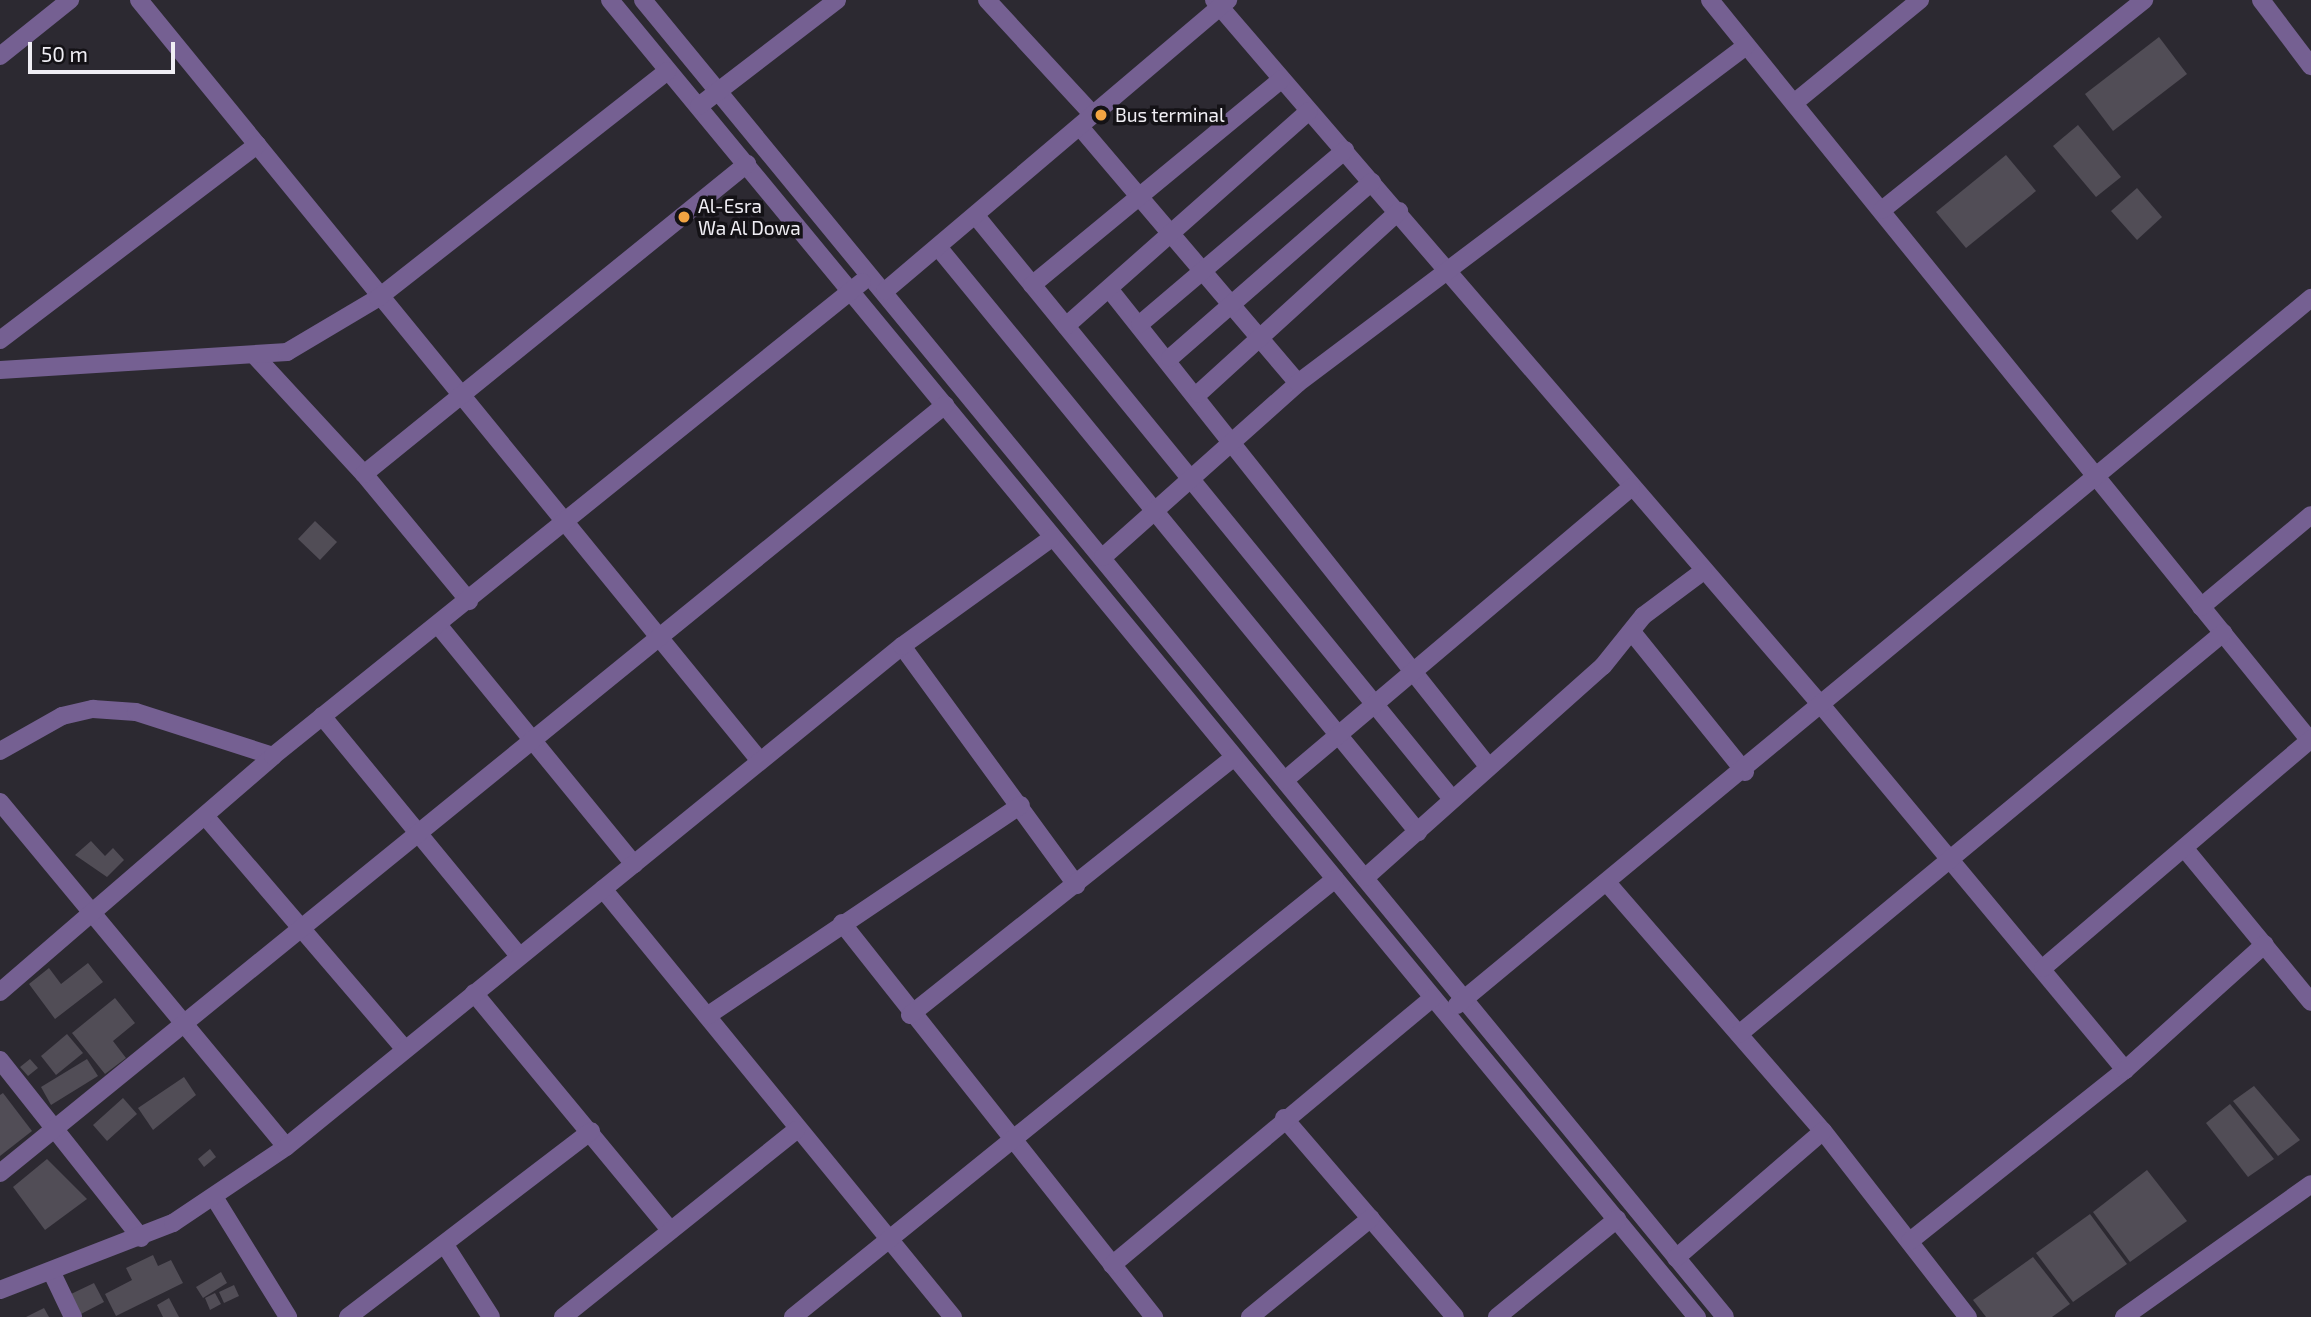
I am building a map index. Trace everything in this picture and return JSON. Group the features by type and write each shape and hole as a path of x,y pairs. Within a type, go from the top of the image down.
{"street":[{"path":"0,56 70,0"},
{"path":"139,0 378,298 461,393 760,761"},
{"path":"610,0 853,290 1065,555 1697,1317"},
{"path":"643,0 885,291 1725,1317"},
{"path":"699,106 837,0"},
{"path":"987,0 1087,121 1138,193 1298,383"},
{"path":"1710,0 2310,740 2043,968"},
{"path":"1794,103 1920,0"},
{"path":"1882,210 2144,0"},
{"path":"2261,0 2311,66"},
{"path":"885,291 1087,121 1220,2 1281,80 1399,211 1702,572 1822,706 2043,968 2125,1070"},
{"path":"1103,557 1233,438 1298,383 1447,267 1746,46"},
{"path":"0,370 256,358 323,336 378,298 668,71"},
{"path":"1032,285 1138,193 1281,80"},
{"path":"1066,326 1174,234 1309,111"},
{"path":"0,340 257,145"},
{"path":"1140,324 1345,150"},
{"path":"365,474 461,393 747,163"},
{"path":"1170,358 1372,182"},
{"path":"1198,394 1399,211"},
{"path":"976,216 1190,477 1372,708 1452,799"},
{"path":"938,247 1156,507 1418,832"},
{"path":"0,992 273,756 439,626 871,274"},
{"path":"1110,290 1170,358 1411,673 1488,766"},
{"path":"1446,1014 1609,885 2309,305"},
{"path":"256,358 365,474 469,601"},
{"path":"0,1173 187,1026 418,833 533,743 945,405"},
{"path":"1285,780 1631,488"},
{"path":"2201,607 2311,515"},
{"path":"1065,555 1087,537"},
{"path":"0,1290 141,1238 214,1197 286,1147 902,646 1052,538"},
{"path":"1366,877 1488,766 1604,666 1660,600 1702,572"},
{"path":"439,626 634,864"},
{"path":"1632,632 1745,772"},
{"path":"1739,1034 1948,855 2223,633"},
{"path":"902,646 1021,805 1076,885"},
{"path":"0,751 62,716 93,709 136,712 273,756"},
{"path":"322,716 519,956"},
{"path":"910,1015 1234,757"},
{"path":"0,802 286,1147"},
{"path":"707,1016 1021,805"},
{"path":"205,816 304,928 405,1049"},
{"path":"2185,849 2311,1002"},
{"path":"793,1317 1335,879"},
{"path":"1609,885 1824,1131 1968,1317"},
{"path":"603,889 796,1130 953,1317"},
{"path":"842,923 1010,1142 1154,1317"},
{"path":"1910,1241 2125,1070 2264,944"},
{"path":"474,993 591,1131 670,1230"},
{"path":"1112,1265 1284,1118 1432,998"},
{"path":"0,1060 141,1238"},
{"path":"1284,1118 1455,1317"},
{"path":"563,1317 796,1130"},
{"path":"348,1317 591,1131"},
{"path":"1676,1258 1824,1131"},
{"path":"2124,1317 2311,1184"},
{"path":"214,1197 288,1317"},
{"path":"1250,1317 1371,1219"},
{"path":"1497,1317 1617,1219"},
{"path":"445,1245 491,1317"},
{"path":"52,1273 73,1317"}],"building":[{"path":"2159,37 2187,74 2113,131 2085,94"},
{"path":"2078,125 2121,177 2096,197 2053,146"},
{"path":"2006,155 2036,191 1966,248 1936,212"},
{"path":"2137,188 2162,217 2137,240 2111,211"},
{"path":"315,521 337,542 320,560 298,539"},
{"path":"91,841 105,856 113,848 124,860 107,877 75,855"},
{"path":"88,963 103,982 55,1019 29,984 49,968 61,984"},
{"path":"115,998 135,1023 113,1041 126,1058 105,1074 72,1033"},
{"path":"67,1034 83,1053 56,1075 41,1056"},
{"path":"30,1059 38,1068 28,1076 20,1067"},
{"path":"87,1059 98,1076 51,1105 41,1087"},
{"path":"184,1077 196,1095 153,1130 138,1108"},
{"path":"2254,1086 2300,1140 2278,1156 2233,1101"},
{"path":"3,1093 32,1131 0,1156 0,1095"},
{"path":"123,1098 137,1114 107,1141 93,1125"},
{"path":"2230,1104 2274,1159 2248,1177 2206,1123"},
{"path":"210,1149 216,1157 204,1167 198,1159"},
{"path":"47,1159 87,1199 45,1230 13,1187"},
{"path":"2147,1170 2187,1221 2130,1262 2093,1212"},
{"path":"2090,1214 2127,1264 2073,1302 2036,1253"},
{"path":"153,1255 158,1266 171,1260 183,1283 116,1316 105,1294 132,1280 126,1268"},
{"path":"2033,1257 2070,1304 2052,1317 1986,1317 1973,1300"},
{"path":"221,1272 227,1283 203,1298 196,1287"},
{"path":"94,1283 104,1302 81,1314 71,1294"},
{"path":"234,1285 239,1296 224,1303 219,1292"},
{"path":"215,1293 221,1304 210,1310 205,1298"},
{"path":"169,1298 179,1317 163,1317 157,1305"},
{"path":"44,1308 49,1317 26,1317"}],"place":[{"name":"Bus terminal","path":"1101,115"},
{"name":"Al-Esra Wa Al Dowa","path":"684,217"}]}
